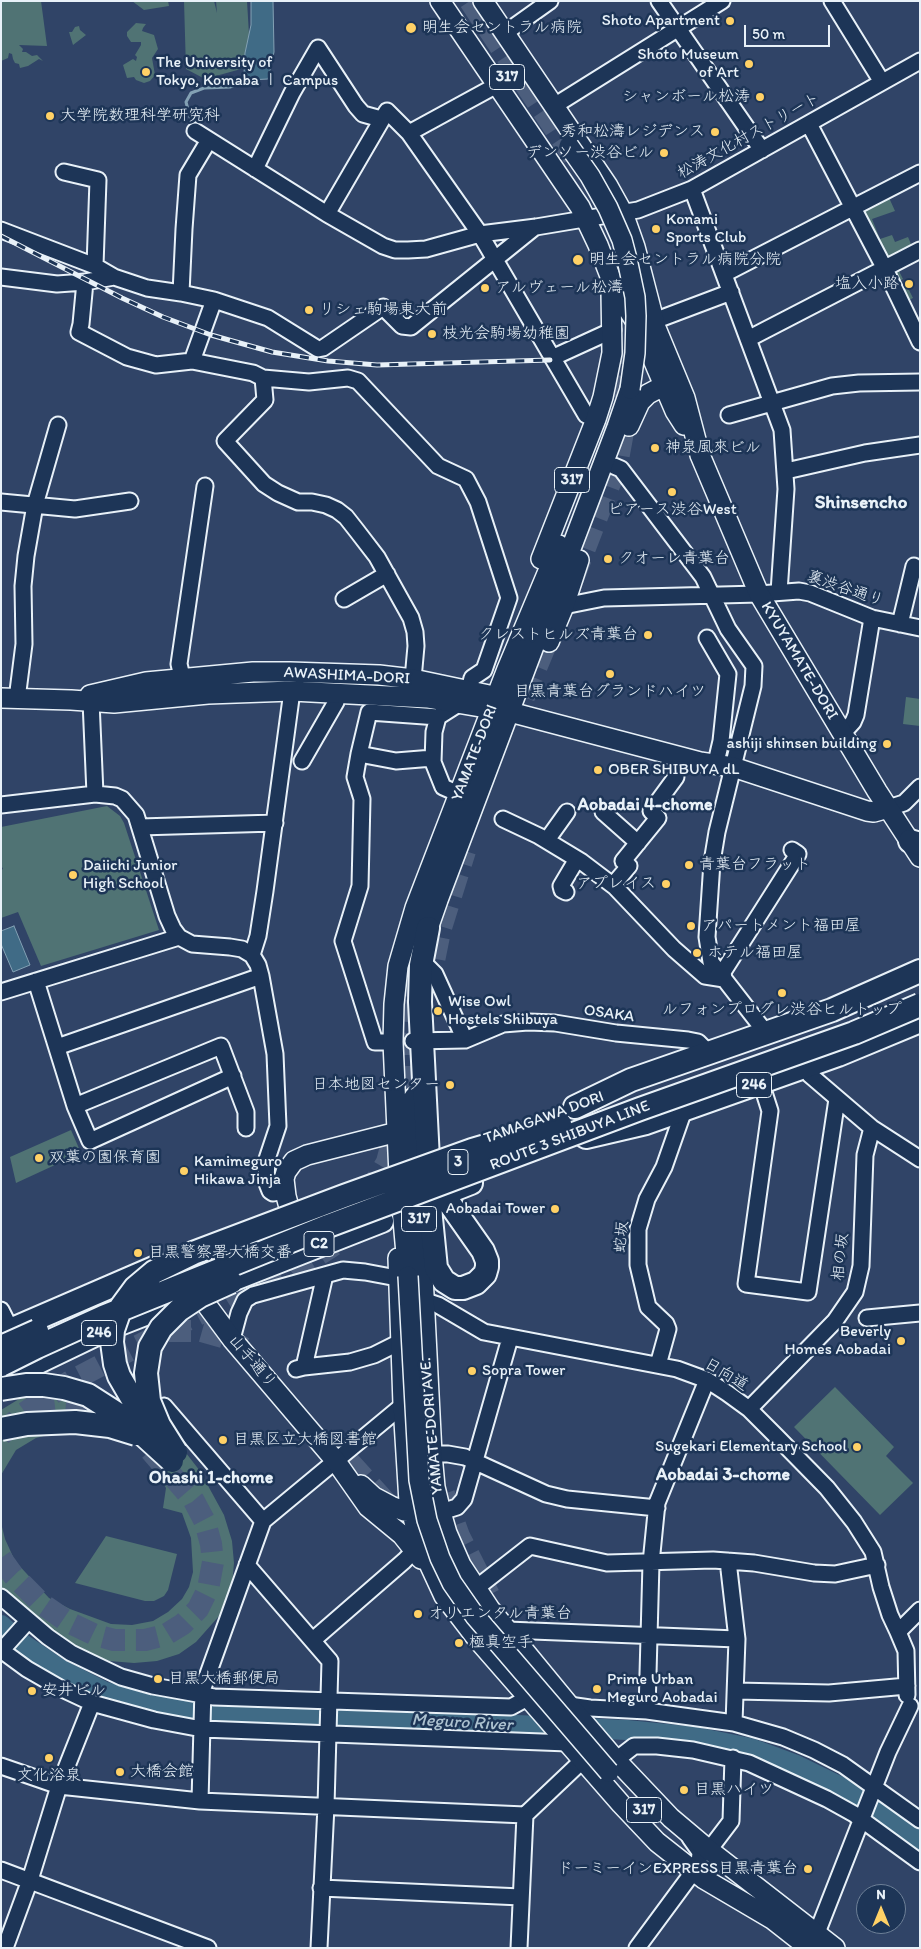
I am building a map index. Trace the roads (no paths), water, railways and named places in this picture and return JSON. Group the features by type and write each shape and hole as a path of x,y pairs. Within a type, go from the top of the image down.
{"highway":[{"path":"428,928 422,961 420,990 408,1041 436,1268 444,1281 454,1288 463,1288 476,1283 485,1274 487,1261 483,1251 443,1194"},
{"name":"246","path":"575,1107 631,1080 832,1010 920,971"},
{"name":"ROUTE 3 SHIBUYA LINE","path":"4,1330 102,1302 430,1172 849,1021 920,990"},
{"name":"ROUTE 3 SHIBUYA LINE","path":"1,1365 38,1346 104,1317 328,1226 640,1109 854,1033 920,1005"},
{"name":"246","path":"585,1137 646,1123 684,1110 805,1067 920,1021"},
{"name":"TAMAGAWA DORI","path":"288,1203 371,1181 633,1086"},
{"name":"246","path":"1,1380 107,1329 382,1221 443,1194 585,1137 642,1118"},
{"path":"174,1457 124,1388 113,1354 113,1330 120,1306 143,1280 159,1268 178,1259 344,1196 472,1150 560,1124"},
{"name":"C2","path":"174,1457 155,1418 146,1382 150,1347 166,1322 189,1302 205,1293 410,1204 459,1177"},
{"name":"246","path":"4,1330 182,1255 288,1203"},
{"path":"1,1389 44,1385 64,1388 88,1395 127,1420 174,1457"},
{"path":"1,1429 50,1422 99,1424 138,1435 157,1444 174,1457"}],"main road":[{"name":"317","path":"440,1 587,219 615,289 639,327 665,385"},
{"name":"317","path":"455,1 564,149"},
{"name":"317","path":"469,1 564,149 580,182 598,212 617,262 624,298 624,388"},
{"name":"317","path":"483,1 608,186 623,213 635,246 655,324 653,338 668,376 668,381 665,385 648,394 640,402 593,519 564,606 533,678 503,704"},
{"name":"317","path":"507,669 510,640 596,419 610,365 613,330 611,291 615,289"},
{"name":"KYUYAMATE-DORI","path":"655,324 685,398 700,455"},
{"name":"KYUYAMATE-DORI","path":"665,385 676,411 700,455 759,594 842,734 888,808 916,847"},
{"name":"YAMATE-DORI","path":"406,1130 408,1041 396,985 403,946 415,908 458,794 503,704 507,669 624,388"},
{"name":"YAMATE-DORI","path":"428,928 503,704 617,427 624,388"},
{"name":"AWASHIMA-DORI","path":"9,698 114,703 253,672 379,675 413,679 464,697 503,704 700,762 725,763 867,811 874,812 888,808"},
{"name":"AWASHIMA-DORI","path":"71,700 146,682 184,688 250,692 337,692 427,698 464,697"},
{"name":"317","path":"408,1041 414,984 428,928"},
{"path":"288,1203 286,1172 294,1161 307,1155 406,1130"},
{"name":"YAMATE-DORI AVE.","path":"406,1130 399,1174 403,1277 419,1480 427,1520 440,1558 455,1588 475,1616 612,1766 680,1847 812,1943"},
{"name":"YAMATE-DORI AVE.","path":"406,1130 423,1300 435,1487 441,1512 458,1559 475,1588 600,1741 612,1766 671,1818 700,1862 777,1922 812,1943 835,1948"},
{"name":"山手通り","path":"182,1255 206,1304 232,1339 335,1460 368,1507 392,1526 415,1550 438,1585"},
{"path":"403,1277 400,1342 406,1464 414,1520 438,1585 460,1618 532,1701"},
{"name":"山手通り","path":"335,1460 374,1497 414,1520 441,1512"},
{"path":"392,1526 408,1530 414,1520"},
{"name":"317","path":"532,1701 646,1831 669,1853 700,1862"}],"street":[{"path":"504,33 550,1"},
{"path":"659,1 762,150"},
{"path":"554,106 722,1"},
{"path":"832,1 882,82"},
{"path":"254,168 292,93 318,48 363,114 381,119"},
{"name":"松涛文化村ストリート","path":"195,131 371,241 395,250 426,249 480,234 623,213 654,205 692,189 920,61"},
{"path":"410,133 497,85"},
{"path":"327,214 387,111 410,133 480,234 554,357 586,416 596,419"},
{"path":"809,124 853,206 920,342"},
{"path":"181,292 188,175 209,140"},
{"path":"64,172 98,180 95,266"},
{"path":"724,274 920,173"},
{"path":"692,189 782,430 786,489 779,592"},
{"path":"1,230 95,266 114,277 147,288 181,292 214,300 268,318 318,349 323,348 383,307 402,326 411,327 536,227"},
{"path":"748,339 920,250"},
{"path":"1,277 58,284 114,277"},
{"path":"85,282 79,332 127,357 156,365 192,361 253,373 263,378 309,382 348,378 358,381 438,466 466,479 472,488 485,520 510,598 484,670 472,678 464,697 438,717 434,732 433,758 443,787 458,794"},
{"path":"655,324 731,292"},
{"path":"192,361 214,300"},
{"path":"554,357 613,330"},
{"path":"263,378 265,400 225,440 264,484 278,493 298,502 326,505 346,517 377,557 411,618 416,646 413,679"},
{"path":"729,415 832,386 920,382"},
{"path":"9,698 24,644 23,586 35,505 58,425"},
{"path":"786,471 865,453 920,445"},
{"path":"614,466 621,469 703,577 728,629 754,666 753,686 725,763 712,862 707,937 711,962 767,1034"},
{"path":"184,688 179,664 205,486"},
{"path":"1,502 75,509 130,501"},
{"path":"900,624 914,566"},
{"path":"344,599 387,574"},
{"name":"裏渋谷通り","path":"564,606 604,598 759,594 799,591 810,593 872,618 920,628"},
{"path":"842,734 853,722 856,715 872,618"},
{"path":"707,638 728,674 721,741 725,763"},
{"path":"252,955 258,936 292,691"},
{"path":"302,761 336,702 337,692"},
{"path":"91,701 95,794"},
{"path":"433,758 396,761 359,754 369,712 438,717"},
{"name":"OSAKA","path":"359,754 355,777 362,799 360,886 343,941 375,1042 465,1040 503,1024 528,1022 555,1023 616,1033 688,1040 698,1042 710,1054"},
{"path":"613,885 629,866 624,861 658,818 651,811 676,777"},
{"path":"888,808 904,803 920,788"},
{"path":"1,805 95,794 115,796 122,799 136,815 167,916 172,929 179,938 192,944 242,949 252,955 258,965 261,976 276,1054 278,1126 267,1158 266,1181 270,1191 273,1193 279,1192 288,1203"},
{"path":"547,840 567,812"},
{"path":"603,812 638,843"},
{"path":"503,819 524,827 547,840 613,885 674,949 705,976 724,979"},
{"path":"140,827 275,823"},
{"path":"724,979 723,972 798,854 792,850"},
{"path":"566,892 562,890 561,886 577,859"},
{"path":"1,992 179,938"},
{"path":"422,961 435,974 465,1040"},
{"path":"58,1048 261,976"},
{"path":"36,981 76,1106 90,1141 233,1076"},
{"path":"76,1106 221,1046 247,1116 246,1128"},
{"path":"805,1067 810,1075 872,1128 920,1159"},
{"path":"760,1083 770,1111 746,1284 808,1292 837,1099"},
{"name":"蛇坂","path":"658,1365 668,1329 666,1324 648,1307 638,1265 638,1229 647,1199 664,1168 684,1110"},
{"name":"相の坂","path":"749,1409 835,1321 855,1292 861,1266 864,1164 872,1128"},
{"path":"232,1339 239,1313 245,1300 252,1295 343,1270 403,1277"},
{"path":"325,1275 300,1368 350,1362 374,1355 400,1342"},
{"name":"日向道","path":"423,1300 443,1308 484,1332 677,1369 707,1380 749,1409 827,1488 854,1522 873,1552 890,1615 906,1652 907,1686 915,1708"},
{"path":"867,1318 920,1313"},
{"path":"4,1330 28,1366"},
{"path":"441,1512 461,1504 510,1338"},
{"path":"647,1711 651,1563 657,1508 707,1380"},
{"path":"200,1801 203,1688 263,1521 403,1405"},
{"path":"164,1406 263,1521"},
{"path":"432,1454 465,1457 546,1494 567,1499 657,1508"},
{"path":"475,1588 530,1546 607,1563 713,1560 754,1563 814,1573 835,1574 877,1565"},
{"path":"313,1640 404,1562 415,1550"},
{"path":"728,1561 737,1639 734,1723"},
{"path":"247,1565 330,1661 329,1731 319,1948"},
{"path":"1,1596 25,1624 72,1653 121,1677 204,1697 511,1707 522,1701 532,1701"},
{"path":"898,1632 920,1610"},
{"path":"25,1624 2,1649 27,1669 60,1688 92,1703 154,1720 202,1727 567,1741"},
{"path":"508,1630 737,1639"},
{"path":"736,1691 829,1693 907,1686"},
{"path":"5,1948 30,1880 59,1786 92,1703"},
{"path":"812,1943 888,1752 915,1708"},
{"path":"572,1709 647,1711 734,1723 755,1728 814,1750 843,1765 874,1789 920,1820"},
{"path":"612,1766 634,1746 693,1750 733,1758 804,1788 863,1818 920,1862"},
{"path":"637,1948 731,1821 733,1758"},
{"path":"519,1948 524,1815 583,1760"},
{"path":"1,1766 59,1786 200,1801 524,1815"},
{"path":"1,1870 208,1948"},
{"path":"322,1888 521,1897"}],"water":[{"path":"251,1 273,1 274,52 268,79 248,80 244,74 245,53 251,25"},
{"path":"14,926 30,965 13,972 1,944 1,931"}],"waterway":[{"path":"199,126 190,117 186,102 191,93 204,88 230,87 248,80"},
{"name":"Meguro River","path":"1,1625 23,1644 60,1669 103,1691 143,1703 185,1710 627,1730 696,1737 750,1748 796,1765 841,1787 880,1811 920,1840"}],"tunnel":[{"path":"470,1 579,165"},
{"path":"611,430 617,374 616,350"},
{"path":"573,579 617,465 627,410"},
{"path":"524,697 556,620"},
{"path":"428,991 440,931 465,851"},
{"path":"404,996 417,929"},
{"path":"408,1121 407,1043 413,981"},
{"path":"367,1196 387,1162 396,1127"},
{"path":"264,1290 334,1245"},
{"path":"1,1435 23,1414 69,1382 222,1302 274,1270"},
{"path":"169,1331 201,1331 226,1338 244,1348"},
{"path":"33,1408 57,1405 78,1407 104,1417 120,1428"},
{"path":"327,1437 426,1547"},
{"path":"1,1558 13,1575 42,1604 68,1622 95,1635 114,1640 145,1640 165,1635 183,1624 198,1609 208,1589 213,1562 211,1544 205,1522 194,1501 150,1450"},
{"path":"444,1494 459,1536 489,1595"}],"railway":[{"path":"1,236 163,317 211,335 272,352 328,361 377,365 550,360"}],"place":[{"name":"Shoto Apartment","path":"730,21"},
{"name":"明生会セントラル病院","path":"411,28"},
{"name":"Shoto Museum of Art","path":"749,64"},
{"name":"The University of Tokyo, Komaba Ⅰ Campus","path":"146,72"},
{"name":"シャンボール松涛","path":"760,97"},
{"name":"大学院数理科学研究科","path":"50,116"},
{"name":"秀和松濤レジデンス","path":"715,132"},
{"name":"デンソー渋谷ビル","path":"664,153"},
{"name":"Konami Sports Club","path":"656,229"},
{"name":"明生会セントラル病院分院","path":"578,260"},
{"name":"塩入小路","path":"909,284"},
{"name":"アルヴェール松濤","path":"485,288"},
{"name":"リシェ駒場東大前","path":"309,310"},
{"name":"枝光会駒場幼稚園","path":"432,334"},
{"name":"神泉風來ビル","path":"655,448"},
{"name":"ピアース渋谷West","path":"672,492"},
{"name":"クオーレ青葉台","path":"608,559"},
{"name":"クレストヒルズ青葉台","path":"648,635"},
{"name":"目黒青葉台グランドハイツ","path":"610,674"},
{"name":"ashiji shinsen building","path":"887,744"},
{"name":"OBER SHIBUYA dL","path":"598,770"},
{"name":"青葉台フラット","path":"689,865"},
{"name":"Daiichi Junior High School","path":"73,875"},
{"name":"アプレイス","path":"666,884"},
{"name":"アパートメント福田屋","path":"691,926"},
{"name":"ホテル福田屋","path":"697,953"},
{"name":"ルフォンプログレ渋谷ヒルトップ","path":"782,993"},
{"name":"Wise Owl Hostels Shibuya","path":"438,1011"},
{"name":"日本地図センター","path":"450,1085"},
{"name":"双葉の園保育園","path":"39,1158"},
{"name":"Kamimeguro Hikawa Jinja","path":"184,1171"},
{"name":"Aobadai Tower","path":"555,1209"},
{"name":"目黒警察署大橋交番","path":"138,1253"},
{"name":"Beverly Homes Aobadai","path":"901,1341"},
{"name":"Sopra Tower","path":"472,1371"},
{"name":"目黒区立大橋図書館","path":"223,1440"},
{"name":"Sugekari Elementary School","path":"857,1447"},
{"name":"オリエンタル青葉台","path":"418,1614"},
{"name":"極真空手","path":"459,1643"},
{"name":"目黒大橋郵便局","path":"158,1679"},
{"name":"Prime Urban Meguro Aobadai","path":"597,1689"},
{"name":"安井ビル","path":"32,1691"},
{"name":"文化浴泉","path":"49,1758"},
{"name":"大橋会館","path":"120,1772"},
{"name":"目黒ハイツ","path":"684,1790"},
{"name":"ドーミーインEXPRESS目黒青葉台","path":"808,1869"}],"district":[{"name":"Shinsencho","path":"861,503"},
{"name":"Aobadai 4-chome","path":"645,805"},
{"name":"Aobadai 3-chome","path":"723,1475"},
{"name":"Ohashi 1-chome","path":"211,1478"}]}
